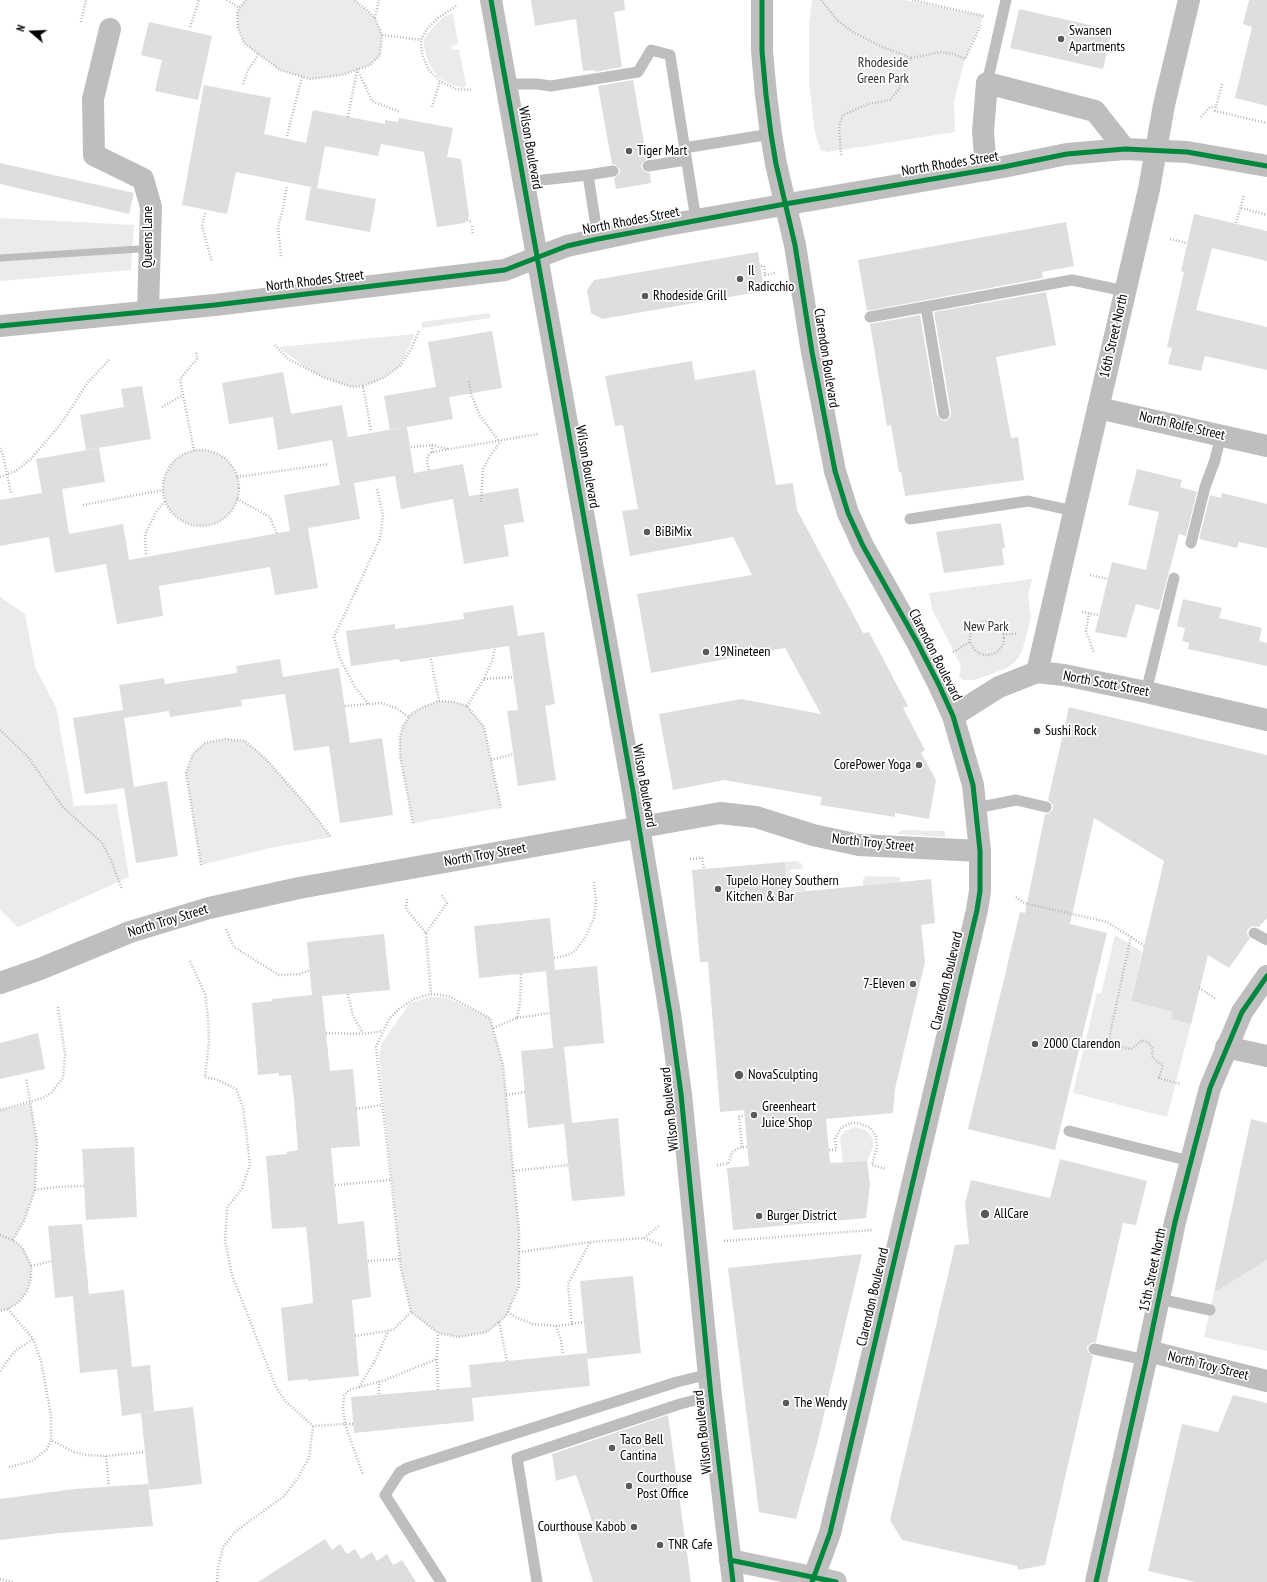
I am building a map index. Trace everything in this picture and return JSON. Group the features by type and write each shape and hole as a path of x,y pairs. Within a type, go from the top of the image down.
{"main road":[{"path":"730,1560 813,1579 836,1582"}],"street":[{"name":"Wilson Boulevard","path":"491,0 639,828 670,1014 681,1094 711,1396 733,1582"},
{"name":"Clarendon Boulevard","path":"762,0 762,51 771,134 785,204 796,245 825,426 835,471 848,514 862,546 933,672 953,716 966,756 976,808 980,851 980,891 977,910 830,1533 813,1579"},
{"name":"16th Street North","path":"1037,672 1149,190 1164,105 1189,0"},
{"name":"Queens Lane","path":"110,30 93,99 94,155 143,179 151,207 148,311"},
{"path":"987,83 1095,111 1125,149"},
{"name":"North Rhodes Street","path":"986,170 983,131 987,83"},
{"name":"North Rhodes Street","path":"0,326 222,304 505,270 567,246 598,239 785,204 986,170 1067,154 1125,149 1156,150 1201,153 1267,166"},
{"name":"North Rolfe Street","path":"1098,408 1267,446"},
{"name":"North Scott Street","path":"953,716 999,687 1037,672 1064,675 1146,692 1267,720"},
{"name":"North Troy Street","path":"0,983 40,969 130,932 216,906 299,888 720,814 737,814 768,820 812,835 855,844 980,851"},
{"name":"15th Street North","path":"1096,1582 1147,1356 1175,1222 1210,1088 1242,1012 1267,976"},
{"path":"1226,1047 1267,1056"},
{"name":"North Troy Street","path":"1147,1356 1267,1381"}],"lane":[{"path":"987,83 1006,0"},
{"path":"506,84 537,84 551,86 638,72 651,50 670,55 696,220"},
{"path":"684,148 771,134"},
{"path":"648,166 686,160"},
{"path":"524,182 613,171"},
{"path":"588,175 598,239"},
{"path":"870,317 1072,280 1125,291"},
{"path":"926,307 944,414"},
{"path":"1191,543 1205,487 1215,460 1221,435"},
{"path":"910,519 1028,501 1074,511"},
{"path":"1146,692 1174,578"},
{"path":"976,808 1016,800 1046,806"},
{"path":"1254,933 1267,940"},
{"path":"1069,1131 1190,1161"},
{"path":"1159,1299 1210,1310"},
{"path":"1094,1349 1147,1356"},
{"path":"441,1582 385,1495 400,1472 408,1468 678,1382 709,1374"},
{"path":"537,1582 517,1458 680,1404 711,1396"}],"path":[{"path":"81,22 86,0"},
{"path":"190,27 199,0"},
{"path":"227,0 239,8"},
{"path":"246,0 239,8 238,28 244,43 280,70 302,77 323,78 342,75 370,65 380,55 382,35 375,18 354,0"},
{"path":"375,18 379,0"},
{"path":"821,0 838,22 853,32 880,46 911,58 941,52 954,54 966,59 984,16 912,0"},
{"path":"456,6 438,18 427,29 421,40 422,55 431,73 440,81 456,89 471,90"},
{"path":"382,35 421,40"},
{"path":"243,84 248,70 259,54"},
{"path":"840,155 839,124 843,115 868,104 890,100 899,89 911,58"},
{"path":"358,69 372,101 400,112"},
{"path":"348,117 358,69"},
{"path":"287,136 302,77"},
{"path":"432,107 440,81"},
{"path":"1222,84 1215,111 1267,124"},
{"path":"1201,117 1210,107 1216,107"},
{"path":"281,256 278,227 287,185"},
{"path":"1236,223 1244,195"},
{"path":"1241,208 1267,215"},
{"path":"204,213 202,226 212,262"},
{"path":"467,220 472,222"},
{"path":"472,226 473,235"},
{"path":"1170,239 1188,243"},
{"path":"760,266 764,266 765,275 775,273"},
{"path":"275,345 288,359 324,378 352,387 362,386 385,376 400,366 411,349 419,331"},
{"path":"194,451 180,379 197,359 196,350"},
{"path":"0,477 16,471 31,460 49,439 88,382 110,359"},
{"path":"469,381 480,416 500,440"},
{"path":"362,386 371,430"},
{"path":"162,407 184,395"},
{"path":"429,470 427,462 428,456 432,452 538,434"},
{"path":"481,502 483,469 500,440"},
{"path":"410,447 432,445 449,449"},
{"path":"432,445 432,452"},
{"path":"0,448 12,493"},
{"path":"205,450 216,453 225,459 232,467 237,477 239,488 237,499 232,510 224,518 214,524 202,526 190,525 180,520 171,512 166,501 163,490 164,479 175,461 194,451 205,450"},
{"path":"237,477 329,464"},
{"path":"368,704 355,687 340,659 334,637 380,539 383,516 377,489"},
{"path":"83,505 163,490"},
{"path":"237,499 270,517 277,534"},
{"path":"146,554 145,534 156,512 166,501"},
{"path":"1090,575 1108,579"},
{"path":"1082,612 1099,615"},
{"path":"1089,613 1086,631 1094,653"},
{"path":"985,621 998,625 1003,634 1001,647 991,655 983,655 977,652 970,642 973,628 977,624 985,621"},
{"path":"1003,634 1017,634"},
{"path":"953,652 970,642"},
{"path":"467,706 484,679 492,661 495,648"},
{"path":"431,659 439,701"},
{"path":"484,679 514,676"},
{"path":"413,823 400,756 400,736 403,726 409,717 423,706 439,701 454,702 467,706 484,727 502,808"},
{"path":"344,706 381,702 396,708 409,717"},
{"path":"0,730 28,757 63,807 102,843 111,860 122,889"},
{"path":"201,864 186,773 193,754 205,743 218,740 225,739 245,741 261,755 308,807 331,837"},
{"path":"492,760 513,754"},
{"path":"690,859 702,858 704,870"},
{"path":"554,958 568,955 575,951 585,938 594,918 596,900 594,881"},
{"path":"426,933 447,903 441,894"},
{"path":"1016,897 1024,903 1107,922 1144,946"},
{"path":"407,899 406,909 426,933 431,994"},
{"path":"216,906 234,947 250,958 279,975 300,974 310,970"},
{"path":"1131,937 1109,1038 1122,1047 1131,1049 1142,1040 1150,1044 1154,1050 1152,1056 1157,1062 1163,1065 1159,1078 1180,1084"},
{"path":"190,961 205,994 210,1042 205,1077 218,1080 236,1089 244,1107 250,1164 242,1188 227,1208 225,1241 232,1275 275,1385 285,1401 313,1426 353,1424"},
{"path":"517,1018 520,1003 521,974"},
{"path":"1199,988 1216,999"},
{"path":"348,994 353,1016 364,1034"},
{"path":"431,994 448,996 490,1018 493,1028 503,1065 519,1230 519,1287 508,1312 487,1332 459,1337 438,1333 412,1312 400,1259 376,1047 382,1031 389,1019 406,1002 431,994"},
{"path":"0,1110 31,1103 51,1093 63,1078 65,1055 58,1007"},
{"path":"493,1028 517,1018 550,1013"},
{"path":"326,1033 364,1034 382,1031"},
{"path":"13,1240 24,1221 35,1190 37,1142 26,1078"},
{"path":"506,1095 525,1092"},
{"path":"356,1109 382,1105"},
{"path":"742,1148 739,1117 744,1116"},
{"path":"829,1150 836,1150 836,1138 842,1127 851,1123 859,1123 870,1128 876,1136 877,1147 872,1165 886,1169"},
{"path":"716,1165 728,1164 730,1154 747,1147"},
{"path":"513,1171 568,1164"},
{"path":"335,1185 391,1180"},
{"path":"35,1190 55,1186 84,1186"},
{"path":"644,1238 660,1225"},
{"path":"724,1242 872,1230"},
{"path":"0,1235 13,1240 22,1247 31,1266 32,1279 27,1292 19,1302 8,1309 0,1311"},
{"path":"519,1252 590,1242 644,1238 662,1246"},
{"path":"572,1324 568,1284 590,1242"},
{"path":"368,1261 400,1259"},
{"path":"31,1266 52,1261"},
{"path":"8,1309 33,1339 41,1361 49,1400 52,1429 51,1440 47,1449 32,1462 9,1466"},
{"path":"355,1336 393,1330 412,1312"},
{"path":"508,1312 517,1318 533,1324 556,1326 584,1322"},
{"path":"499,1322 507,1361"},
{"path":"556,1326 561,1340 563,1355"},
{"path":"359,1387 377,1357 388,1331"},
{"path":"438,1333 438,1390"},
{"path":"0,1372 15,1351 33,1339"},
{"path":"363,1475 345,1424 344,1396 349,1390 379,1381 437,1358"},
{"path":"379,1381 379,1394"},
{"path":"217,1582 218,1568 224,1546 235,1532 284,1496 298,1478 309,1458 313,1426"},
{"path":"51,1440 74,1452 86,1455 106,1456 144,1452"},
{"path":"106,1456 109,1486"},
{"path":"0,1579 13,1582"}],"green space":[{"path":"246,0 354,0 375,18 382,35 380,55 370,65 342,75 310,79 280,70 244,43 238,29 237,14 239,8"},
{"name":"Rhodeside Green Park","path":"812,0 904,0 984,16 965,59 954,101 955,132 828,152 821,150 815,133 809,82 809,24"},
{"path":"453,13 458,44 451,46 452,50 459,49 466,85 463,88 450,84 438,77 429,64 424,47 424,40 428,33 443,17"},
{"path":"0,218 134,225 131,270 0,281"},
{"path":"489,313 491,318 422,328 422,322"},
{"path":"415,334 400,366 385,377 372,383 352,387 325,378 306,368 279,347"},
{"path":"201,450 215,453 228,461 236,474 239,488 236,502 228,515 215,523 201,526 187,523 174,515 166,502 163,488 166,474 174,461 187,453"},
{"name":"New Park","path":"1032,579 1028,596 1031,618 1022,652 1015,662 1007,668 975,680 963,680 959,677 961,666 932,609 929,593"},
{"path":"0,597 25,614 35,667 56,707 74,806 117,804 129,877 18,927 0,910"},
{"path":"439,701 454,702 467,706 484,727 501,808 413,823 400,756 400,736 403,726 411,714 423,707"},
{"path":"225,739 245,741 266,759 308,807 331,837 270,848 201,865 186,773 193,754 205,743"},
{"path":"903,830 945,831 945,837 896,834"},
{"path":"796,861 801,863 803,869 790,870 791,885 805,884 806,891 788,892 785,862"},
{"path":"866,876 900,877 900,882 863,886 863,879"},
{"path":"1115,935 1142,952 1131,1001 1173,1012 1171,1019 1191,1024 1167,1117 1073,1093 1097,993 1101,994"},
{"path":"430,997 447,998 490,1018 503,1065 519,1230 519,1287 506,1316 487,1332 459,1337 438,1333 411,1312 401,1268 381,1078 379,1054 382,1043 410,1003"},
{"path":"31,1103 37,1142 35,1190 24,1221 13,1240 22,1247 28,1256 31,1266 31,1279 27,1291 19,1302 8,1309 0,1311 0,1110"},
{"path":"854,1127 864,1129 869,1133 873,1140 873,1147 867,1161 843,1162 840,1137 845,1131"},
{"path":"1267,1260 1267,1351 1204,1337 1214,1293"}],"building":[{"path":"531,0 624,0 625,10 614,12 622,67 595,72 595,70 583,71 576,19 535,26"},
{"path":"1249,0 1267,0 1267,106 1235,98 1252,27 1243,24"},
{"name":"Swansen Apartments","path":"1019,9 1112,30 1103,69 1010,48"},
{"path":"149,22 212,36 198,100 155,91 162,60 141,55"},
{"path":"633,80 647,159 642,163 641,167 645,172 650,173 651,183 616,189 614,178 619,174 620,170 616,165 612,164 598,86"},
{"path":"204,85 271,98 264,134 306,143 313,110 385,124 385,120 398,122 399,118 453,128 447,157 461,159 469,216 465,223 437,227 424,152 381,144 378,156 325,146 317,188 376,199 370,232 305,220 311,187 236,172 227,214 182,205"},
{"path":"0,163 134,193 129,214 0,184"},
{"path":"1194,214 1267,231 1267,261 1212,248 1196,310 1267,327 1267,370 1205,356 1201,371 1168,364 1172,348 1167,347 1184,272 1181,271"},
{"path":"1066,222 1074,266 1042,272 1043,278 867,311 858,260"},
{"name":"Rhodeside Grill","path":"758,252 764,291 602,319 591,313 587,290 594,280"},
{"path":"1046,292 1056,345 996,357 1011,438 1018,437 1024,480 905,496 901,472 899,472 891,425 887,426 870,324 920,315 937,415 941,420 946,421 950,417 951,413 934,312"},
{"path":"492,331 502,388 449,397 453,419 407,427 414,473 463,464 469,496 518,488 524,522 504,525 509,556 464,564 453,499 401,509 395,476 354,483 360,519 308,528 318,588 275,595 270,567 159,586 163,616 117,624 106,564 55,573 49,537 0,546 0,500 42,493 36,459 99,448 105,482 62,489 69,534 123,524 129,560 290,531 284,495 340,485 332,440 390,430 384,396 436,387 428,342"},
{"name":"19Nineteen","path":"692,361 695,380 755,370 776,485 793,483 797,510 863,633 869,632 908,706 903,708 925,750 921,753 936,780 929,819 895,813 895,817 820,805 822,797 724,780 673,790 659,714 741,699 821,714 785,648 651,673 637,594 752,575 733,537 630,556 622,511 638,509 623,425 615,426 605,376"},
{"path":"283,372 291,414 342,405 348,437 278,450 273,417 229,424 222,383"},
{"path":"142,386 151,439 86,450 80,415 124,407 121,389"},
{"path":"1137,469 1182,480 1180,487 1197,492 1186,536 1179,534 1159,610 1136,604 1126,638 1095,632 1112,562 1146,570 1159,512 1128,505"},
{"path":"1222,493 1267,504 1267,548 1239,542 1237,548 1199,539 1210,495 1221,498"},
{"path":"1001,523 1005,548 1002,548 1004,565 944,573 936,532"},
{"path":"1183,599 1222,608 1219,618 1262,628 1259,641 1267,643 1267,666 1188,649 1189,643 1182,641 1185,628 1177,626"},
{"path":"513,605 518,636 544,632 555,704 545,706 556,780 518,786 507,711 518,710 509,646 400,662 399,659 351,666 346,631 395,624 395,629 464,619 463,613"},
{"path":"280,659 283,677 339,668 350,743 382,738 393,815 340,823 329,746 294,751 285,694 241,700 242,706 170,717 169,711 124,718 134,787 167,781 178,856 136,863 124,788 85,794 73,718 123,710 119,685 164,678 165,684 237,673 236,666"},
{"path":"1069,707 1267,755 1267,918 1259,927 1253,926 1248,929 1247,934 1250,938 1229,968 1208,955 1191,1024 1171,1019 1173,1012 1131,1001 1164,861 1094,818 1070,924 1107,933 1055,1150 968,1129 1020,912 1025,913 1045,814 1048,814 1053,809 1053,805 1048,800"},
{"path":"785,862 788,893 931,879 935,923 921,925 925,962 895,1089 893,1113 826,1119 830,1163 867,1161 870,1184 866,1218 733,1230 727,1168 749,1166 744,1110 720,1112 708,962 700,962 692,870"},
{"path":"550,918 555,970 597,966 604,1043 553,1048 546,971 479,978 474,926"},
{"path":"384,934 390,990 322,996 330,1071 353,1069 360,1146 331,1148 338,1224 364,1221 371,1297 352,1300 359,1376 308,1381 308,1379 288,1381 281,1308 313,1303 310,1264 306,1227 272,1229 266,1156 287,1154 287,1152 298,1150 294,1099 291,1075 279,1076 279,1073 258,1075 252,1003 272,1001 272,999 312,995 307,942"},
{"path":"38,1033 45,1069 0,1079 0,1043"},
{"path":"564,1047 572,1123 618,1118 625,1196 572,1201 564,1124 528,1128 521,1051"},
{"path":"1251,1119 1267,1123 1267,1260 1214,1293"},
{"path":"134,1147 137,1217 86,1220 82,1149"},
{"path":"1060,1159 1147,1181 1136,1225 1123,1223 1096,1342 1091,1343 1087,1347 1088,1352 1093,1356 1045,1565 1018,1570 1017,1566 902,1540 890,1520 955,1245 969,1244 965,1204 971,1180 1050,1198"},
{"path":"82,1224 89,1294 124,1290 132,1367 150,1365 154,1411 122,1416 117,1369 80,1373 73,1296 55,1298 48,1226"},
{"name":"The Wendy","path":"862,1254 817,1444 796,1519 759,1512 728,1268"},
{"path":"633,1276 641,1353 587,1359 590,1386 472,1398 469,1365 587,1353 580,1281"},
{"path":"471,1387 474,1421 354,1433 351,1397"},
{"path":"1233,1395 1267,1403 1267,1582 1196,1582 1148,1571 1182,1424 1218,1432"},
{"path":"193,1407 202,1484 149,1490 141,1413"},
{"path":"668,1415 691,1582 593,1582 577,1530 593,1524 576,1475 556,1481 552,1454"},
{"path":"148,1484 153,1526 60,1533 0,1540 0,1499 74,1489"},
{"path":"325,1539 332,1550 340,1544 347,1554 355,1549 361,1559 372,1552 377,1561 387,1554 393,1565 402,1560 416,1582 258,1582"}],"waterway":[{"path":"0,258 139,249"}],"cycle path":[{"path":"491,0 633,791 670,1014 681,1094 711,1396 733,1582"},
{"path":"762,0 762,51 771,134 776,164 795,245 812,352 835,471 848,513 863,546 917,642 953,716 973,785 980,851 980,891 977,910 830,1533 812,1582"},
{"path":"0,326 215,305 505,270 567,246 598,239 785,204 1003,167 1067,154 1125,149 1187,152 1267,166"},
{"path":"1096,1582 1146,1360 1175,1222 1210,1088 1242,1012 1267,976"},
{"path":"730,1560 836,1582"}],"place":[{"name":"Swansen Apartments","path":"1061,39"},
{"name":"Tiger Mart","path":"629,151"},
{"name":"Il Radicchio","path":"740,279"},
{"name":"Rhodeside Grill","path":"645,296"},
{"name":"BiBiMix","path":"647,532"},
{"name":"19Nineteen","path":"706,652"},
{"name":"Sushi Rock","path":"1037,731"},
{"name":"CorePower Yoga","path":"919,765"},
{"name":"Tupelo Honey Southern Kitchen & Bar","path":"718,889"},
{"name":"7-Eleven","path":"913,984"},
{"name":"2000 Clarendon","path":"1035,1044"},
{"name":"NovaSculpting","path":"739,1075"},
{"name":"Greenheart Juice Shop","path":"754,1115"},
{"name":"AllCare","path":"985,1214"},
{"name":"Burger District","path":"759,1216"},
{"name":"The Wendy","path":"786,1403"},
{"name":"Taco Bell Cantina","path":"612,1448"},
{"name":"Courthouse Post Office","path":"629,1486"},
{"name":"Courthouse Kabob","path":"634,1527"},
{"name":"TNR Cafe","path":"660,1545"}]}
